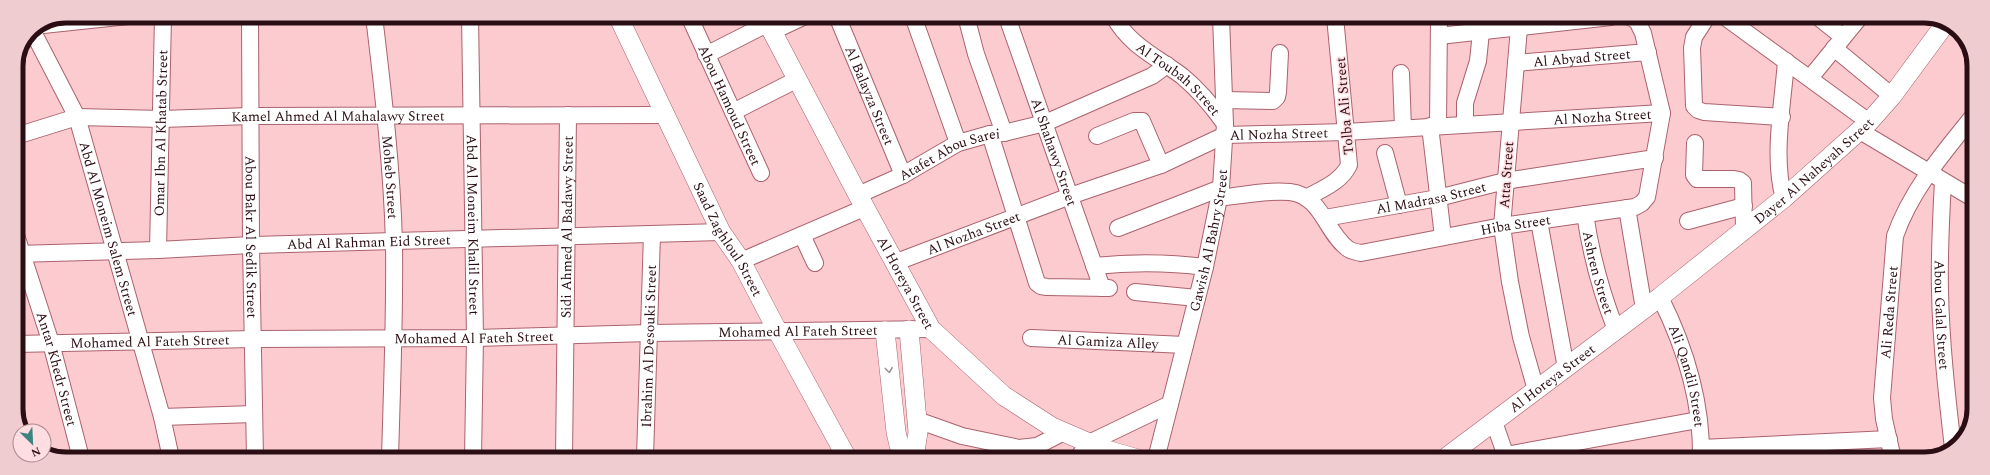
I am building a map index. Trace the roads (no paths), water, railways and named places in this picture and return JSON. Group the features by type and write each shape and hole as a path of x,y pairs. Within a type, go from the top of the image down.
{"street":[{"name":"Omar Ibn Al Khatab Street","path":"158,250 163,23"},
{"name":"Abou Bakr Al Sedik Street","path":"250,23 251,245 255,452"},
{"name":"Moheb Street","path":"375,23 386,116 394,242 394,338 390,452"},
{"name":"Abd Al Moneim Khalil Street","path":"470,23 475,338 473,452"},
{"name":"Saad Zaghloul Street","path":"621,23 721,232 741,261 844,452"},
{"name":"Abou Hamoud Street","path":"692,23 761,173"},
{"name":"Al Balayza Street","path":"840,23 903,175"},
{"path":"915,23 958,143"},
{"path":"968,23 997,133 1016,216"},
{"name":"Al Shahawy Street","path":"1009,23 1094,266 1106,288 1041,286 1037,283 1016,216"},
{"name":"Al Toubah Street","path":"1117,23 1140,49 1167,65 1199,92 1225,130"},
{"name":"Gawish Al Bahry Street","path":"1158,452 1205,267 1220,193 1225,130 1220,23"},
{"name":"Tolba Ali Street","path":"1306,198 1338,180 1345,173 1348,165 1336,23"},
{"path":"1439,23 1434,126 1438,198 1443,237"},
{"path":"1439,36 1561,23"},
{"name":"Hiba Street","path":"1118,228 1220,193 1291,192 1306,198 1317,206 1338,239 1348,249 1361,253 1502,226 1639,205 1647,196 1662,113 1643,33 1638,23"},
{"path":"1703,23 1694,37 1692,48 1694,106 1698,110 1704,112 1782,117"},
{"path":"1733,23 1810,78 1864,127 1928,172 1967,195"},
{"path":"1823,23 1839,43 1892,96"},
{"path":"1810,78 1855,23"},
{"path":"706,55 767,24"},
{"name":"Al Horeya Street","path":"767,24 861,202 931,329 962,360 1004,396 1052,427 1114,452"},
{"name":"Dayer Al Naheyah Street","path":"1660,297 1784,198 1864,127 1892,96 1943,27"},
{"name":"Atta Street","path":"1519,28 1502,226 1514,305 1521,337 1536,390"},
{"path":"1465,124 1465,103 1478,61 1481,32"},
{"name":"Abd Al Moneim Salem Street","path":"35,37 77,117 162,417 170,452"},
{"name":"Al Abyad Street","path":"1516,64 1648,52"},
{"path":"1224,100 1273,101 1277,97 1278,92 1280,53"},
{"path":"1784,198 1780,183 1778,164 1786,61"},
{"name":"Atafet Abou Sarei","path":"741,261 802,235 861,202 903,175 958,143 1045,123 1152,76 1167,65"},
{"path":"1401,73 1403,128"},
{"path":"733,112 796,80"},
{"name":"Al Nozha Street","path":"894,263 1016,216 1161,164 1225,130 1346,132 1662,113"},
{"name":"Sidi Ahmed Al Badawy Street","path":"564,452 568,237 568,115"},
{"name":"Kamel Ahmed Al Mahalawy Street","path":"23,134 77,117 162,119 250,116 472,117 664,115"},
{"path":"1097,136 1134,121 1142,121 1161,164"},
{"name":"Ali Reda Street","path":"1892,452 1884,419 1882,398 1895,236 1900,222 1928,172 1967,123"},
{"path":"1695,144 1695,178 1700,180 1739,180 1742,183 1744,229"},
{"path":"1385,153 1399,205"},
{"name":"Al Madrasa Street","path":"1325,218 1438,198 1505,181 1654,158"},
{"name":"Abou Galal Street","path":"1944,181 1940,234 1940,291 1943,348 1952,441"},
{"path":"1688,221 1744,206"},
{"path":"1627,208 1644,309"},
{"name":"Ashren Street","path":"1585,214 1591,254 1601,293 1616,330"},
{"path":"1539,221 1566,368"},
{"name":"Abd Al Rahman Eid Street","path":"23,254 158,250 251,245 721,232"},
{"name":"Ibrahim Al Desouki Street","path":"645,452 652,234"},
{"path":"802,235 815,263"},
{"path":"1094,266 1131,262 1168,262 1205,267"},
{"name":"Antar Khedr Street","path":"23,265 51,343 79,452"},
{"path":"1135,292 1197,298"},
{"name":"Al Horeya Street","path":"1453,452 1660,297"},
{"name":"Ali Qandil Street","path":"1660,297 1686,356 1694,388 1701,452"},
{"name":"Mohamed Al Fateh Street","path":"23,344 253,339 475,338 650,333 885,331 931,329"},
{"path":"909,330 917,420 917,444 915,452"},
{"path":"885,331 896,432 903,452"},
{"name":"Al Gamiza Alley","path":"1031,338 1185,345"},
{"path":"1082,452 1089,443 1170,404"},
{"path":"162,417 254,414"},
{"path":"917,420 962,436 1020,448 1028,448 1045,442 1064,432"},
{"path":"1532,452 1698,420"},
{"path":"1494,422 1504,452"},
{"path":"1714,452 1889,439"},
{"path":"1039,452 1045,442"}]}
